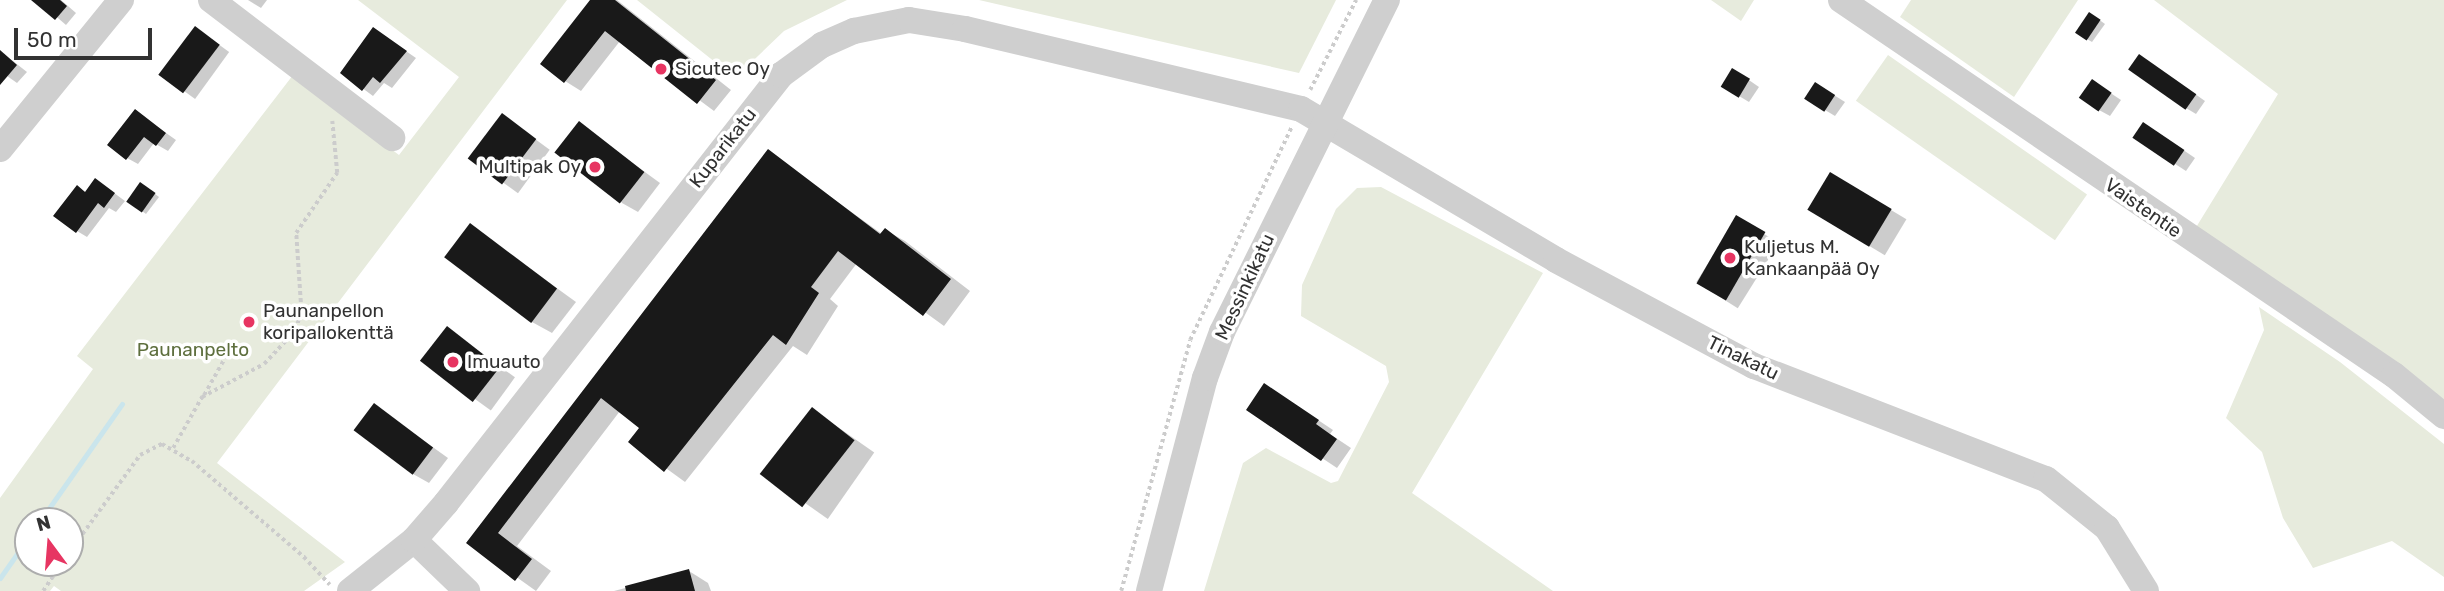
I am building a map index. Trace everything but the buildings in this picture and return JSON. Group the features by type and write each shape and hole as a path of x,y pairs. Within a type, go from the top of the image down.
{"street":[{"path":"0,149 121,0"},
{"path":"211,0 392,138"},
{"name":"Messinkikatu","path":"1149,591 1218,344 1387,0"},
{"name":"Vaistentie","path":"1841,0 2394,375 2444,416"},
{"name":"Kuparikatu","path":"350,591 414,540 781,75 822,45 881,24 909,20 939,23 1301,109 1325,123"},
{"name":"Tinakatu","path":"1325,123 1556,260 1754,366 2046,479 2106,528 2146,591"},
{"path":"414,540 467,591"}],"path":[{"path":"202,397 264,364 296,330 301,309 296,233 337,173 332,126 338,98"},
{"path":"173,448 230,349"},
{"path":"84,532 140,455 154,445 173,448 304,556 336,591"}],"green space":[{"name":"Paunanpelto","path":"358,0 567,0 217,463 345,562 304,591 61,591 54,586 50,591 0,591 0,498 93,369 77,356 293,75 399,155 459,77"},
{"path":"637,0 847,0 784,31 735,78"},
{"path":"979,0 1336,0 1299,73"},
{"path":"1711,0 1754,0 1741,21"},
{"path":"1911,0 2078,0 2014,97 1900,17"},
{"path":"2154,0 2444,0 2444,402 2195,229 2278,94"},
{"path":"1888,55 2087,194 2055,240 1856,101"},
{"path":"1381,187 1543,273 1412,493 1553,591 1204,591 1243,463 1266,448 1331,483 1338,481 1389,382 1386,366 1301,316 1302,285 1336,209 1357,188"},
{"path":"2259,307 2340,362 2444,444 2444,577 2392,541 2313,568 2283,518 2262,452 2226,418 2264,330"}],"waterway":[{"path":"50,507 122,404"},
{"path":"0,578 14,558"}],"place":[{"name":"Sicutec Oy","path":"661,69"},
{"name":"Multipak Oy","path":"595,167"},
{"name":"Kuljetus M. Kankaanpää Oy","path":"1730,258"},
{"name":"Paunanpellon koripallokenttä","path":"249,322"},
{"name":"Imuauto","path":"453,362"}]}
